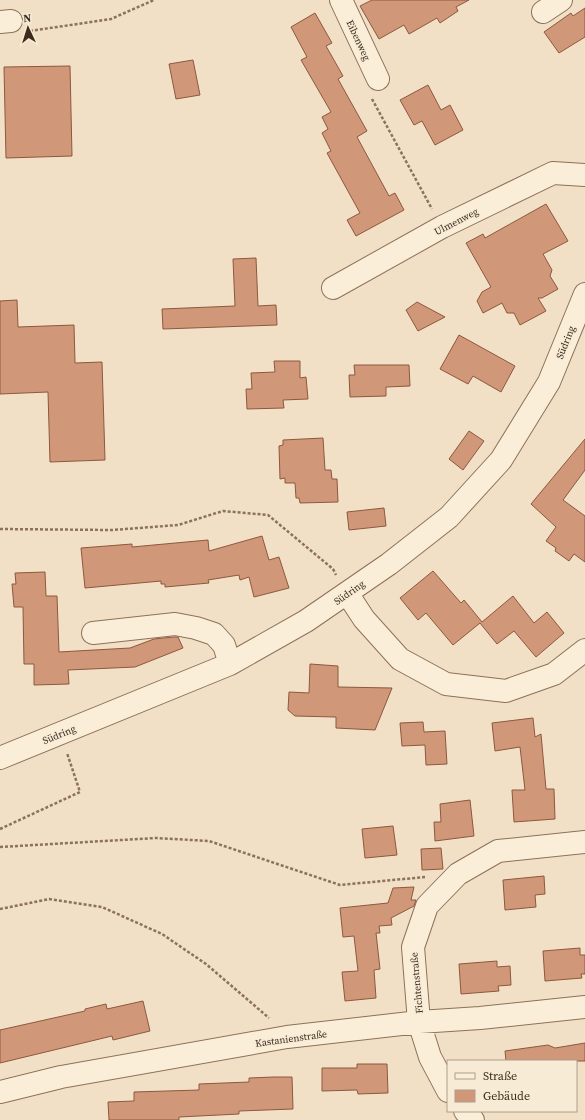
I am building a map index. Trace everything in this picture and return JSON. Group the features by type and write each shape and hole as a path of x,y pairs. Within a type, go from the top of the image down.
{"street":[{"name":"Eibenweg","path":"341,0 378,79"},
{"path":"543,12 561,0"},
{"name":"Ulmenweg","path":"333,288 442,227 553,173 585,175"},
{"name":"Südring","path":"0,758 230,664 306,621 347,594 449,517 501,460 549,382 585,294"},
{"path":"347,594 364,619 400,659 446,684 506,690 554,674 585,650"},
{"path":"94,632 175,624 196,628 214,634 224,646 230,664"},
{"name":"Fichtenstraße","path":"447,1089 430,1057 420,1022 413,947 427,906 458,874 498,851 585,842"},
{"name":"Kastanienstraße","path":"0,1092 61,1077 287,1037 420,1022 480,1018 585,1007"},
{"path":"466,1112 473,1120"}],"path":[{"path":"6,22 22,22 26,32 111,19 154,0"},
{"path":"378,79 369,93 442,227"},
{"path":"0,529 112,530 178,525 223,512 268,515 333,569 347,594"},
{"path":"0,829 80,792 60,734"},
{"path":"0,847 156,838 208,841 340,885 458,874"},
{"path":"0,910 49,899 102,907 162,934 212,969 261,1009 287,1037"}],"building":[{"path":"372,0 469,0 456,7 458,11 440,23 437,18 409,34 404,25 379,39 360,6"},
{"path":"585,8 585,37 559,53 544,32 571,13 573,16"},
{"path":"315,13 332,43 326,46 343,76 338,79 367,131 357,137 389,196 395,193 404,210 356,236 347,220 360,213 327,153 331,151 322,133 328,129 322,117 331,112 301,60 307,57 291,27"},
{"path":"193,60 200,95 176,99 169,64"},
{"path":"70,66 72,156 6,158 4,67"},
{"path":"428,85 441,110 450,105 463,130 435,145 422,121 414,125 400,100"},
{"path":"546,204 568,241 543,254 552,270 550,276 558,289 542,298 538,298 546,311 520,325 514,313 507,313 502,303 483,313 477,301 482,292 491,287 466,243 483,234 485,238"},
{"path":"256,258 258,306 276,305 277,325 163,329 162,309 235,306 233,259"},
{"path":"17,300 18,327 74,325 75,363 102,362 105,460 50,462 48,392 0,394 0,301"},
{"path":"417,302 445,317 418,331 406,310"},
{"path":"459,335 515,366 501,392 473,376 468,384 440,369"},
{"path":"274,361 300,361 300,378 306,377 308,399 283,400 284,408 247,409 246,389 252,389 251,373 275,372"},
{"path":"354,365 409,365 410,386 386,387 386,396 350,397 349,375 355,375"},
{"path":"469,431 484,441 463,470 449,459"},
{"path":"323,438 325,470 331,470 332,479 337,479 338,502 300,503 299,498 296,498 295,483 285,483 285,478 280,479 279,446 283,445 283,440"},
{"path":"585,439 585,470 563,500 585,516 585,562 574,554 569,561 555,551 556,548 546,541 556,527 531,504"},
{"path":"384,508 386,526 349,530 347,512"},
{"path":"262,536 269,560 279,557 289,588 254,597 249,577 240,580 239,575 208,580 209,583 165,587 165,584 161,584 161,581 85,588 81,548 132,544 132,547 208,540 209,551"},
{"path":"433,571 461,603 464,600 482,622 513,596 534,623 547,612 564,633 536,657 514,631 497,644 480,623 453,645 426,613 418,620 400,598"},
{"path":"45,572 46,596 57,596 59,652 130,648 154,639 174,637 178,637 183,648 135,667 68,670 69,684 34,685 34,664 24,664 23,607 14,607 12,584 16,584 15,573"},
{"path":"310,664 338,666 338,687 392,688 375,730 336,728 336,717 295,716 288,710 289,692 309,693"},
{"path":"533,718 535,737 541,734 546,789 554,789 555,819 514,822 512,790 525,790 520,747 495,751 492,723"},
{"path":"423,722 424,732 445,731 447,764 426,765 425,745 402,746 400,723"},
{"path":"470,800 474,836 435,841 434,822 441,822 440,804"},
{"path":"393,826 397,855 365,858 362,829"},
{"path":"441,848 443,869 422,870 421,849"},
{"path":"544,876 545,894 535,895 536,907 505,910 503,880"},
{"path":"414,887 411,900 416,900 414,906 391,918 392,925 379,926 380,933 376,933 380,969 374,970 376,998 345,1001 342,972 358,971 354,936 343,937 340,908 388,903 393,888"},
{"path":"580,948 580,955 585,955 585,974 581,974 582,978 545,981 543,951"},
{"path":"497,961 497,967 510,966 511,985 498,986 499,991 461,994 459,964"},
{"path":"143,1001 150,1031 113,1040 112,1036 0,1063 0,1030 85,1011 85,1009 106,1004 107,1009"},
{"path":"585,1043 585,1061 506,1060 505,1051 548,1045 555,1048"},
{"path":"357,1064 387,1064 388,1093 358,1094 357,1090 322,1091 322,1068 357,1068"},
{"path":"292,1077 293,1109 239,1111 239,1114 179,1117 179,1120 109,1120 108,1102 134,1101 134,1092 199,1090 199,1084 249,1082 249,1078"}]}
